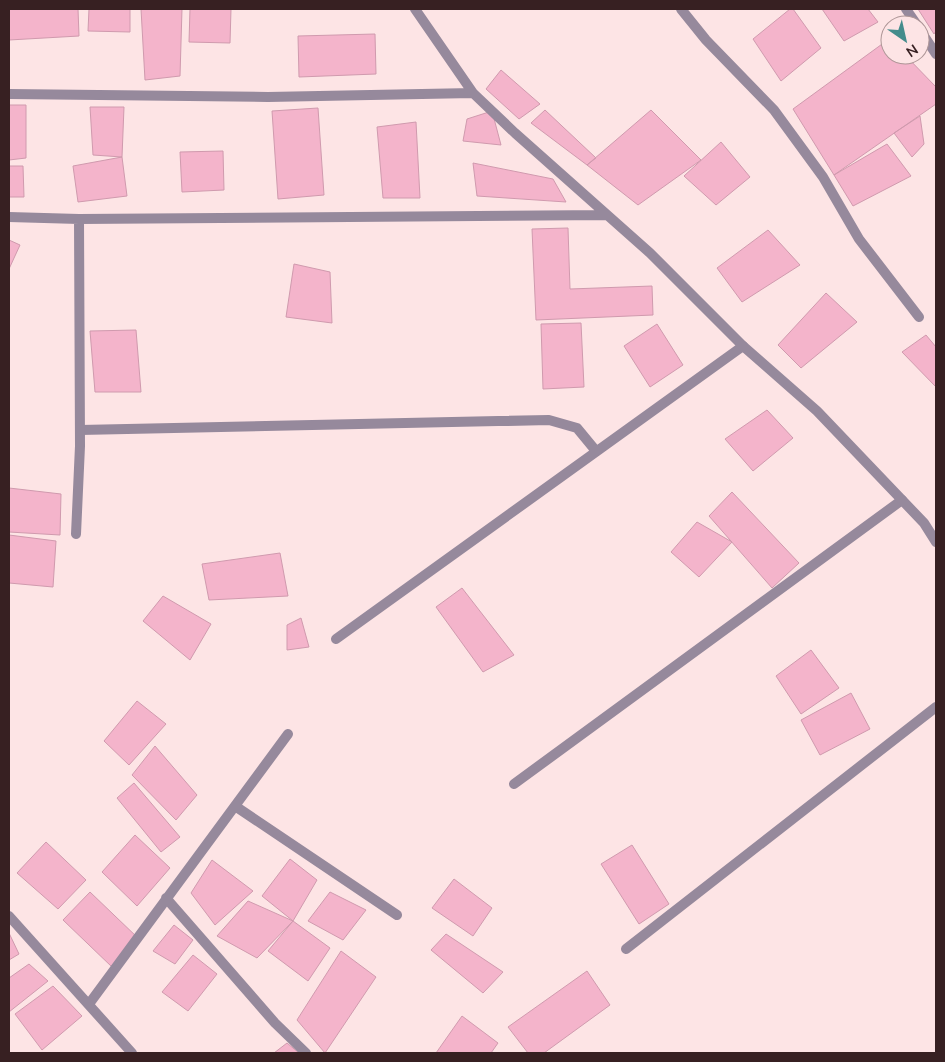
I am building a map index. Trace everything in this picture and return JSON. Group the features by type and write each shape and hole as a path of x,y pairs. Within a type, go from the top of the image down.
{"street":[{"path":"415,9 474,93 663,266 743,346 816,411 924,523 936,542"},
{"path":"682,9 706,40 774,110 823,177 859,238 919,317"},
{"path":"9,94 268,97 474,93"},
{"path":"9,217 79,219 607,215"},
{"path":"76,534 80,430 79,219"},
{"path":"336,639 743,346"},
{"path":"80,430 549,420 576,428 596,452"},
{"path":"514,784 902,500"},
{"path":"626,949 936,707"},
{"path":"89,1004 288,734"},
{"path":"235,806 397,915"},
{"path":"166,898 275,1023 306,1053"},
{"path":"9,916 132,1053"}],"building":[{"path":"9,9 78,9 79,36 9,40"},
{"path":"89,9 130,9 130,32 88,31"},
{"path":"141,9 182,9 180,76 145,80"},
{"path":"190,9 231,9 230,43 189,42"},
{"path":"790,9 793,9 821,48 781,81 753,39"},
{"path":"822,9 868,9 878,22 844,41"},
{"path":"918,9 936,9 936,31 934,34 930,28 930,15 922,15"},
{"path":"375,34 376,74 299,77 298,36"},
{"path":"880,46 880,65 915,65 936,87 936,104 834,175 793,109"},
{"path":"501,70 540,104 519,119 486,89"},
{"path":"9,105 26,105 26,158 9,160"},
{"path":"90,107 124,107 122,157 93,155"},
{"path":"318,108 324,195 278,199 272,111"},
{"path":"545,110 596,158 587,165 531,123"},
{"path":"651,110 701,160 638,205 587,165"},
{"path":"492,111 501,145 463,141 467,119"},
{"path":"920,116 924,144 912,157 894,133"},
{"path":"416,122 420,198 383,198 377,127"},
{"path":"721,142 750,177 716,205 684,176"},
{"path":"887,144 911,176 853,206 834,175"},
{"path":"223,151 224,190 182,192 180,152"},
{"path":"122,157 127,196 78,202 73,166"},
{"path":"473,163 553,179 566,202 477,196"},
{"path":"9,166 23,166 24,197 9,197"},
{"path":"568,228 570,289 652,286 653,315 536,320 532,229"},
{"path":"768,230 800,265 742,302 717,268"},
{"path":"9,240 20,245 9,269"},
{"path":"294,264 330,272 332,323 286,317"},
{"path":"826,293 857,322 801,368 778,345"},
{"path":"581,323 584,387 543,389 541,324"},
{"path":"657,324 683,365 650,387 624,346"},
{"path":"136,330 141,392 95,392 90,331"},
{"path":"926,335 936,347 936,387 902,352"},
{"path":"767,410 793,438 753,471 725,439"},
{"path":"9,488 61,494 60,535 9,532"},
{"path":"732,492 799,563 772,588 709,516"},
{"path":"697,522 732,542 699,577 671,552"},
{"path":"9,535 56,541 53,587 9,583"},
{"path":"280,553 288,596 209,600 202,564"},
{"path":"462,588 514,655 483,672 436,607"},
{"path":"163,596 211,624 190,660 143,621"},
{"path":"301,618 309,647 287,650 287,625"},
{"path":"811,650 839,688 801,714 776,676"},
{"path":"851,693 870,729 820,755 801,720"},
{"path":"137,701 166,724 129,765 104,741"},
{"path":"155,746 197,795 176,820 132,775"},
{"path":"134,783 180,837 161,852 117,798"},
{"path":"135,835 170,868 137,906 102,872"},
{"path":"46,842 86,880 58,909 17,873"},
{"path":"632,845 669,904 639,924 601,864"},
{"path":"290,859 317,880 293,921 262,896"},
{"path":"212,860 253,891 215,925 191,893"},
{"path":"454,879 492,908 473,936 432,908"},
{"path":"90,892 139,939 112,967 63,920"},
{"path":"330,892 366,910 343,940 308,921"},
{"path":"248,901 293,921 257,958 217,936"},
{"path":"293,921 330,948 308,981 268,951"},
{"path":"174,925 193,940 175,964 153,951"},
{"path":"9,933 19,954 9,960"},
{"path":"446,934 503,972 483,993 431,950"},
{"path":"341,951 376,977 325,1053 297,1020"},
{"path":"193,955 217,974 188,1011 162,992"},
{"path":"29,964 48,981 9,1012 9,978"},
{"path":"587,971 610,1005 544,1053 528,1053 508,1027"},
{"path":"53,986 82,1016 42,1050 15,1014"},
{"path":"462,1016 498,1043 491,1053 436,1053"},
{"path":"287,1043 299,1053 274,1053"}]}
